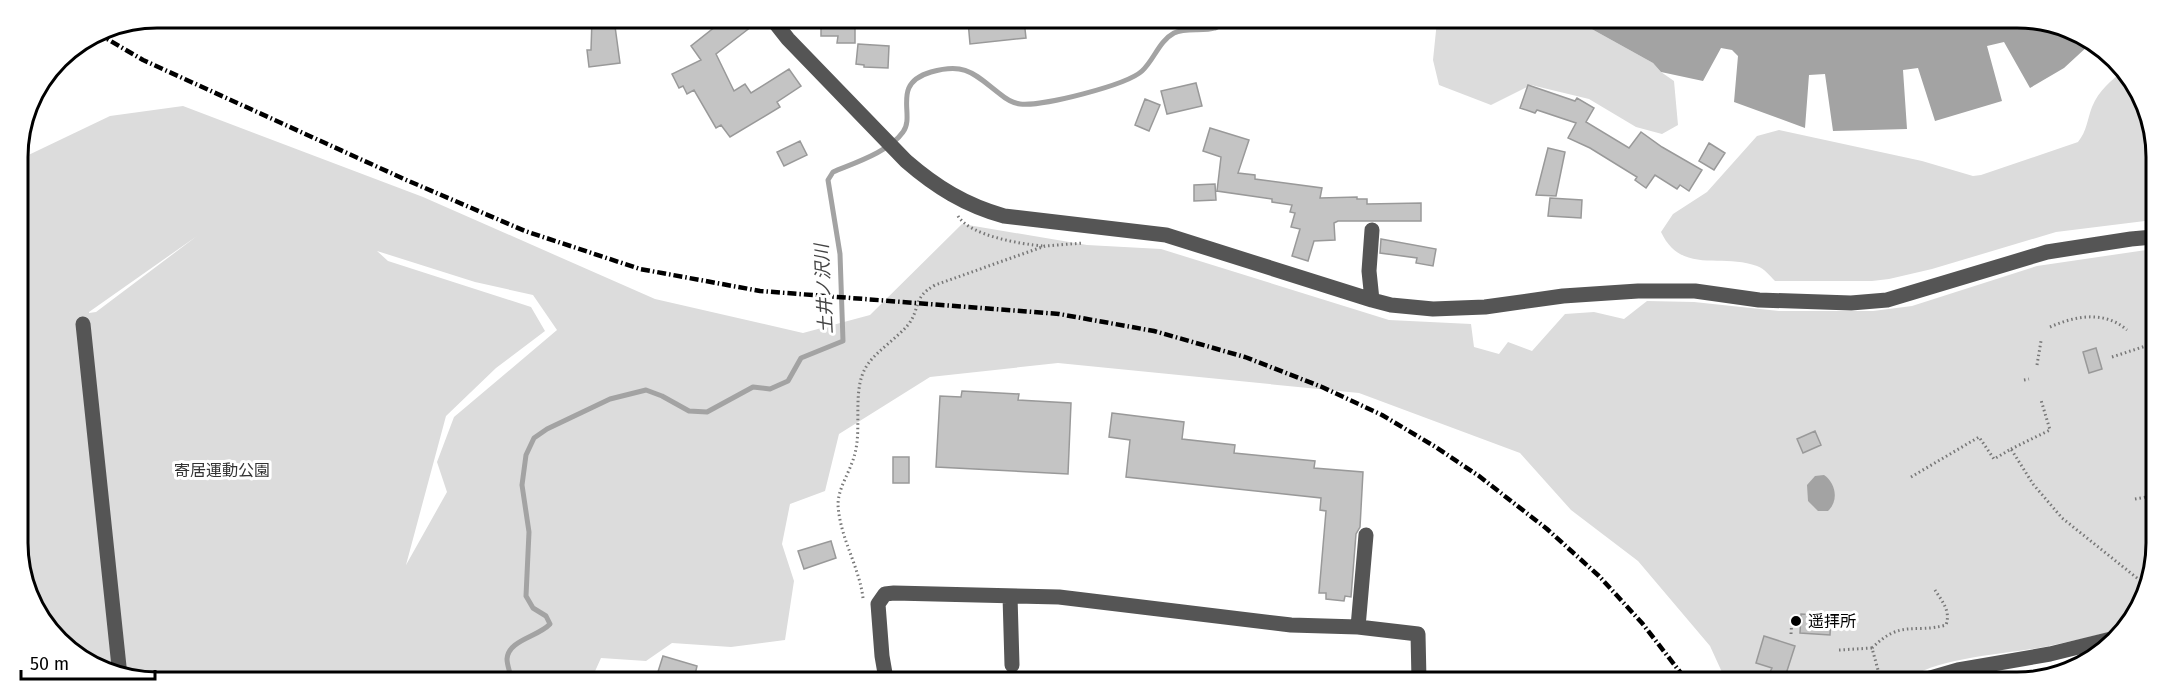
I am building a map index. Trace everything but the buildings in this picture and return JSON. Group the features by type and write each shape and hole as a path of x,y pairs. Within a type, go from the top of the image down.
{"street":[{"path":"779,28 906,162 936,186 979,209 1004,216 1038,221 1166,235 1391,306 1443,309 1485,307 1563,296 1660,291 1695,291 1759,300 1851,303 1887,300 2047,252 2146,238"},
{"path":"1372,230 1369,271 1372,300"},
{"path":"83,324 119,665"},
{"path":"1358,627 1366,535"},
{"path":"885,672 878,604 885,594 1059,597 1291,625 1358,627 1418,634 1419,671"},
{"path":"1010,596 1012,665"},
{"path":"1952,671 2050,654 2099,642"}],"path":[{"path":"864,602 861,579 846,545 838,506 840,493 855,453 861,381 866,366 909,323 921,294 935,285 1045,246 1090,243"},
{"path":"2050,327 2070,319 2096,316 2111,320 2127,330"},
{"path":"2037,365 2041,341"},
{"path":"2112,357 2146,346"},
{"path":"1911,477 1979,437 1994,459 2050,430 2041,400"},
{"path":"2011,450 2033,484 2062,518 2140,580"},
{"path":"2135,499 2146,497"},
{"path":"1839,650 1872,648 1882,638 1905,628 1946,625 1947,610 1935,590"},
{"path":"1791,634 1792,619"},
{"path":"1872,648 1878,671"}],"green space":[{"path":"1436,28 1590,28 1653,63 1674,81 1678,125 1662,134 1636,127 1589,99 1531,85 1491,105 1439,85 1433,60"},
{"path":"2117,76 2139,116 2146,157 2146,221 2056,232 1932,269 1872,281 1775,281 1765,270 1757,266 1730,261 1703,260 1680,254 1669,245 1661,232 1673,214 1707,192 1757,136 1779,130 1922,161 1973,176 1981,175 2078,142 2092,107 2106,86"},
{"name":"寄居運動公園","path":"183,106 423,197 655,299 803,333 870,315 962,224 1087,245 1161,249 1389,320 1471,324 1474,347 1499,354 1508,342 1532,351 1565,314 1594,312 1624,319 1647,301 1694,302 1779,311 1873,311 1912,306 2037,266 2146,250 2146,543 2141,576 2132,600 2114,628 2110,632 2081,639 1952,662 1923,671 1722,671 1710,646 1638,561 1571,510 1520,453 1359,393 1058,363 930,377 839,434 825,491 790,504 782,544 794,581 785,640 731,647 672,643 646,661 601,658 595,672 157,672 124,667 93,654 66,634 55,621 38,592 31,568 28,543 29,155 110,116","holes":["197,236 96,312 89,313","377,251 475,282 533,295 557,330 454,417 437,462 447,492 406,565 446,416 496,368 545,331 531,307 388,261"]}],"shaded area":[{"path":"1590,28 2017,28 2050,33 2066,38 2085,49 2064,68 2030,88 2004,42 1987,46 2002,101 1935,121 1918,68 1903,70 1907,129 1833,131 1825,74 1809,75 1805,128 1734,102 1738,56 1732,50 1721,48 1703,81 1661,72 1653,63"},
{"path":"1824,475 1833,487 1835,497 1828,511 1818,511 1808,501 1807,485 1815,476"}],"waterway":[{"name":"土井ノ沢川","path":"510,672 507,659 512,647 550,624 546,616 533,608 526,596 529,532 522,485 526,455 534,438 547,429 610,399 646,390 689,411 707,412 753,387 770,389 788,381 801,358 843,341 840,254 828,180 833,172 861,161 897,139 906,125 906,100 911,84 919,77 931,72 953,68 976,76 1012,102 1031,104 1064,99 1133,77 1146,67 1164,41 1174,33 1214,28"}],"railway":[{"path":"107,39 143,60 404,179 525,231 640,269 760,291 1059,314 1154,331 1245,357 1322,387 1382,415 1434,446 1479,476 1547,529 1599,576 1642,623 1679,671"}],"place":[{"name":"遥拝所","path":"1796,621"}]}
